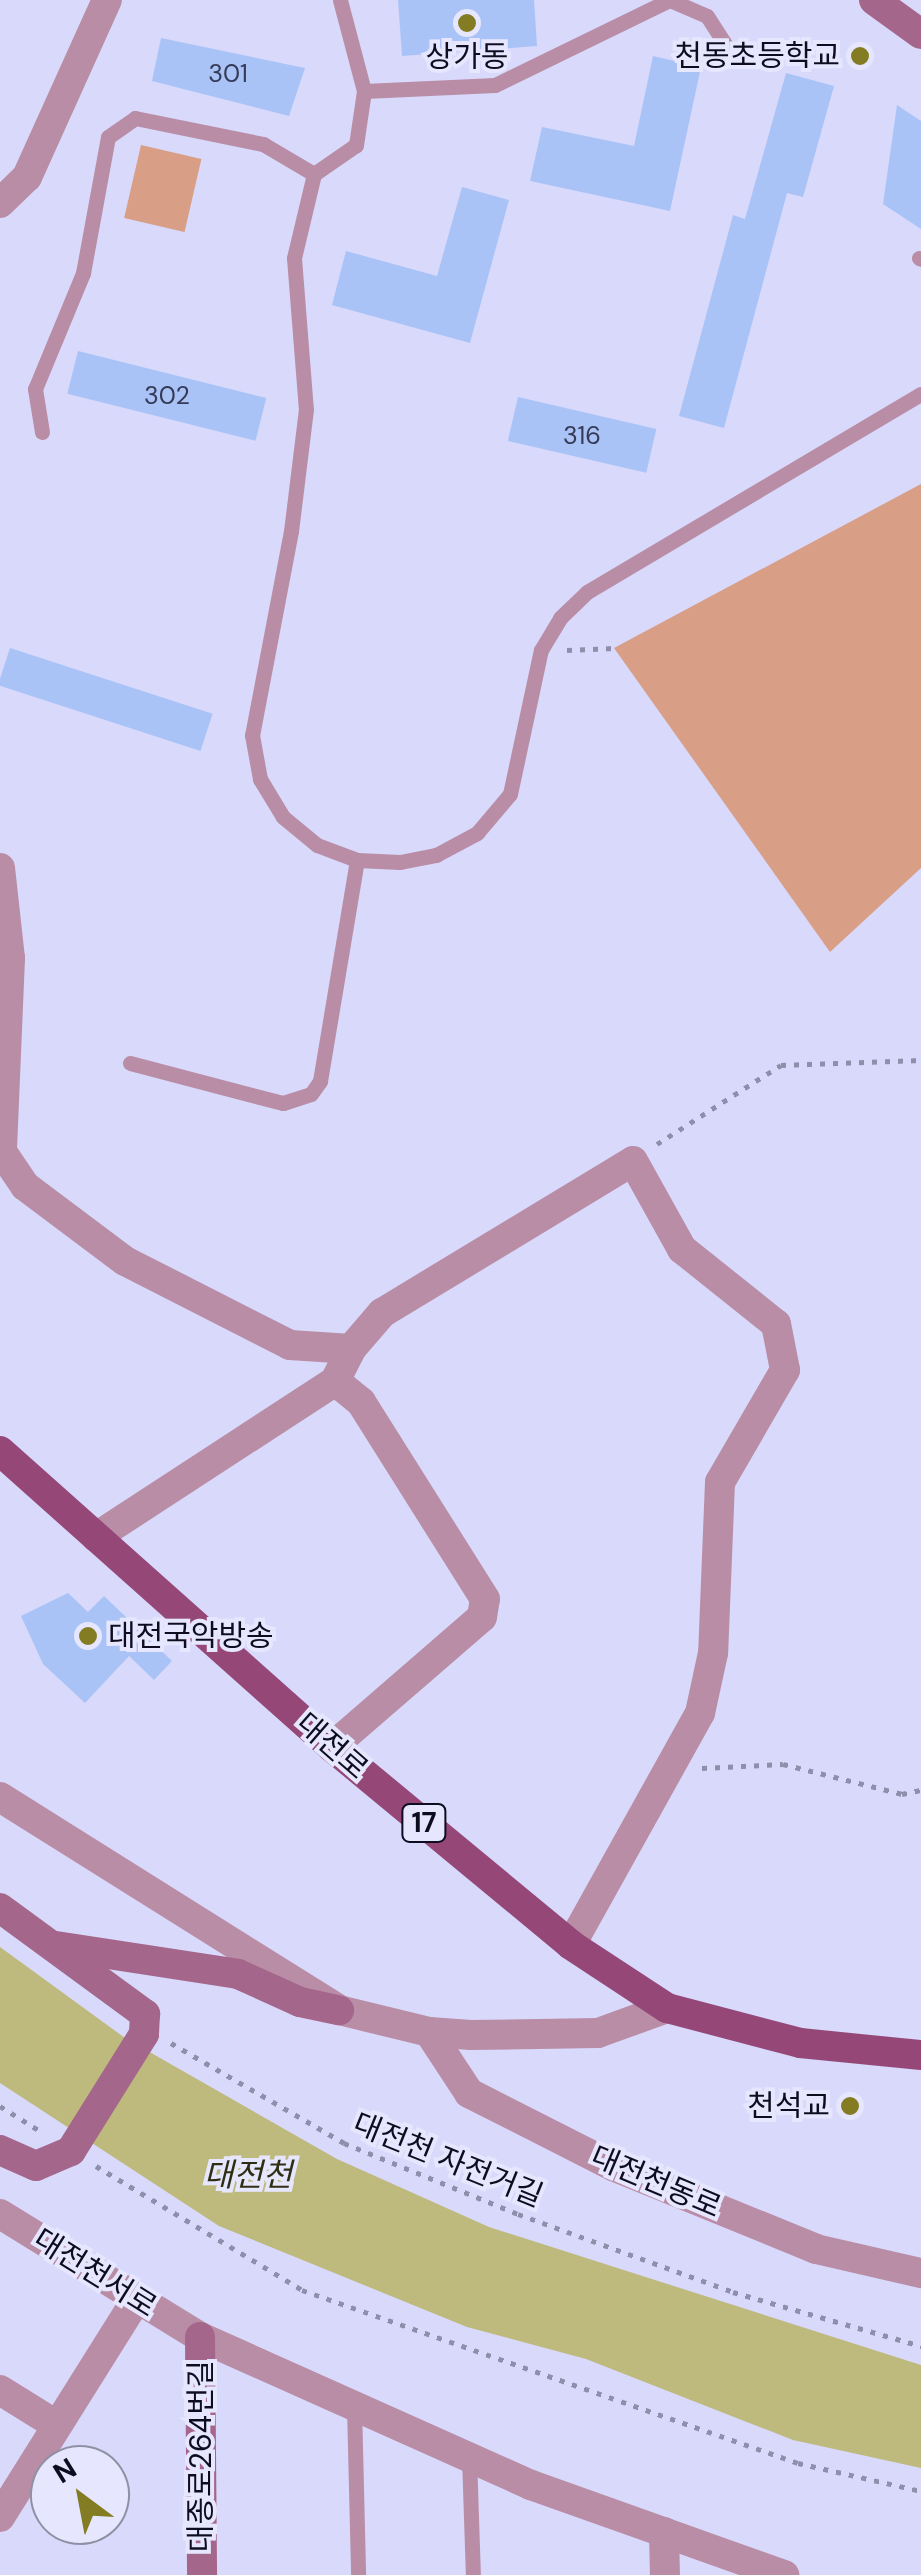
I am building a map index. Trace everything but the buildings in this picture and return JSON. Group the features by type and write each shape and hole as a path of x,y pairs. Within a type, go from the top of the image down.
{"main road":[{"path":"874,0 921,34"},
{"name":"대전로","path":"0,1450 332,1747 571,1945 666,2008 800,2042 921,2055"},
{"path":"0,1908 136,2003 144,2030 75,2146 36,2166 0,2150"},
{"path":"53,1946 190,1963 339,2010"},
{"name":"대종로264번길","path":"200,2337 202,2575"}],"street":[{"path":"0,203 27,177 107,0"},
{"path":"0,868 10,958 1,1152 25,1186 125,1261 290,1345 351,1349"},
{"path":"96,1537 335,1381 351,1349 382,1313 633,1160 682,1249 776,1324 785,1370 720,1482 713,1654 700,1713 571,1945"},
{"path":"332,1747 482,1617 485,1598 361,1402 335,1381"},
{"path":"0,1797 339,2010 428,2032 598,2033 666,2008"},
{"name":"대전천동로","path":"428,2032 468,2092 613,2166 816,2249 921,2272"},
{"name":"대전천서로","path":"0,2214 200,2337 469,2457 784,2575"},
{"path":"0,2517 53,2424 136,2300"},
{"path":"0,2390 53,2424"},
{"path":"664,2532 664,2575"}],"lane":[{"path":"340,0 364,91 356,144 314,174 294,258 306,409 291,531 252,735 260,779 283,817 318,845 357,860 436,855 477,832 510,794 541,650 560,618 587,592 921,394"},
{"path":"364,91 495,86 669,0 707,16 734,58"},
{"path":"42,432 35,389 83,273 108,136 134,118 263,144 314,174"},
{"path":"130,1063 283,1103 311,1094 320,1081 357,860"},
{"path":"354,2406 358,2575"},
{"path":"469,2457 473,2575"}],"path":[{"path":"541,650 614,648"},
{"path":"633,1160 781,1065 921,1060"},
{"path":"664,1776 783,1764 902,1794 921,1790"},
{"name":"대전천 자전거길","path":"144,2030 344,2143 733,2292 921,2346"},
{"path":"0,2106 75,2146 302,2290 798,2463 921,2491"}],"shaded area":[{"path":"141,145 201,159 185,232 124,218"},
{"path":"921,484 921,868 830,952 614,648"}],"water":[{"name":"대전천","path":"0,1947 125,2038 337,2159 489,2227 921,2365 921,2468 793,2440 586,2359 467,2327 219,2226 0,2083"}],"place":[{"name":"상가동","path":"467,23"},
{"name":"천동초등학교","path":"860,56"},
{"name":"대전국악방송","path":"88,1636"},
{"name":"천석교","path":"850,2106"}]}
